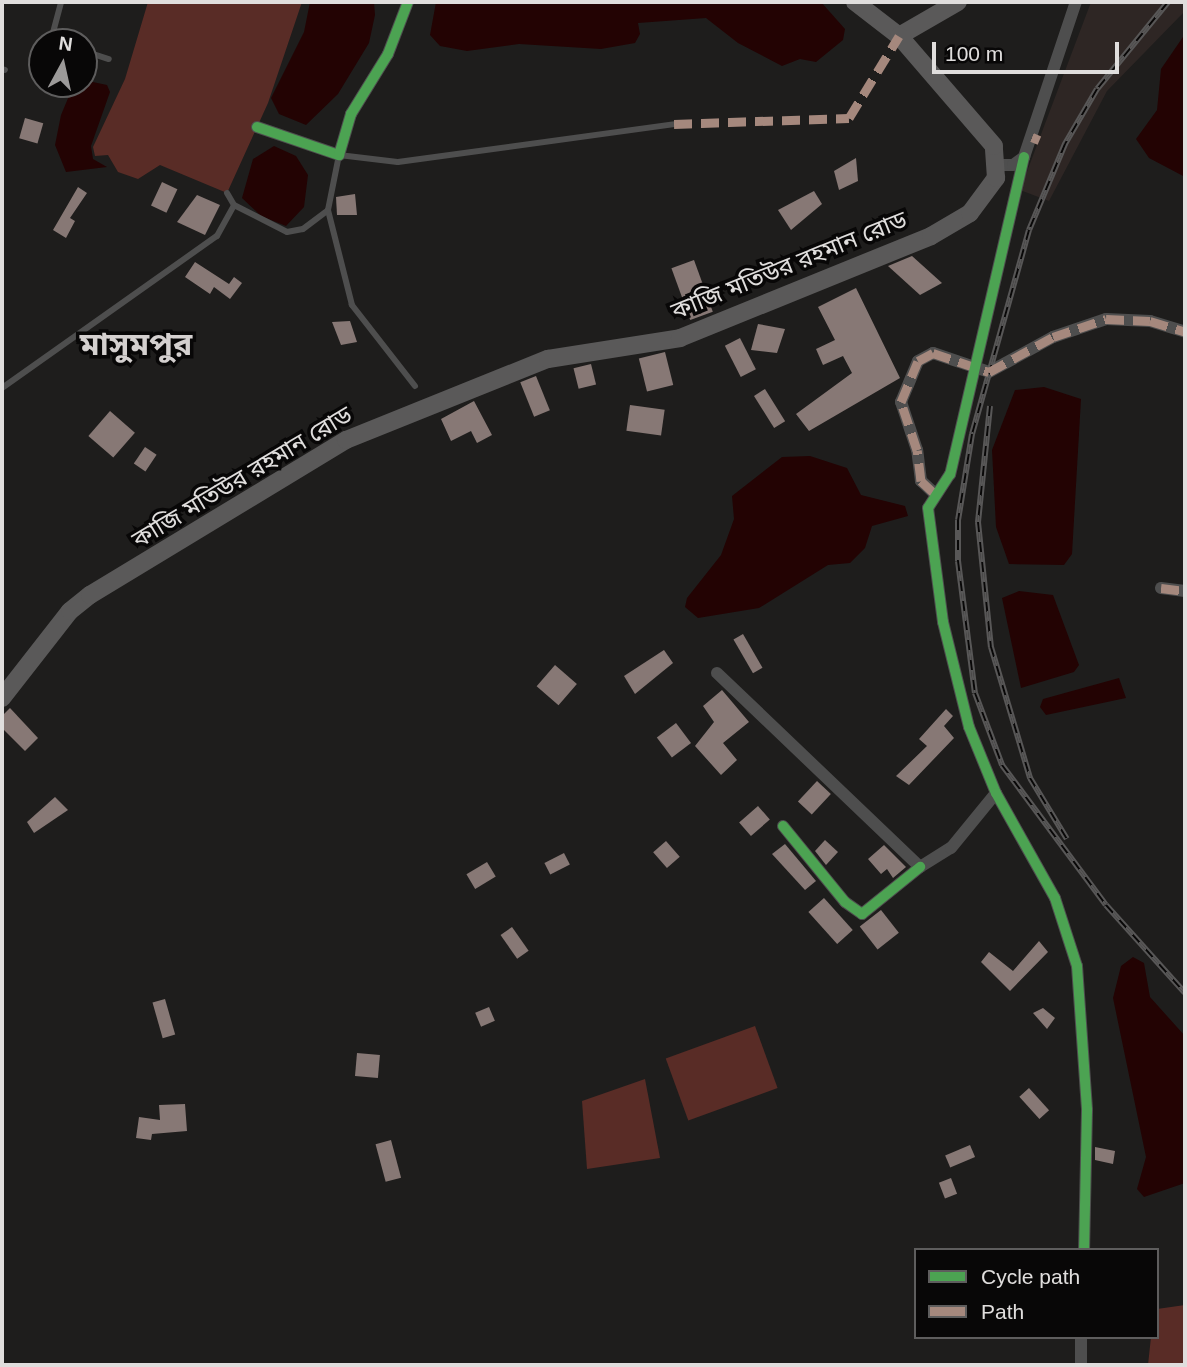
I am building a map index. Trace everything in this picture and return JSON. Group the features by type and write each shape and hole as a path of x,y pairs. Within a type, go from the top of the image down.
{"main road":[{"path":"855,2 899,36 986,132 999,165"},
{"path":"899,36 958,2"},
{"name":"কাজি মতিউর রহমান রোড","path":"2,698 70,611 90,595 346,440 548,359 680,338 931,236 970,213 992,187 999,165"}],"street":[{"path":"257,127 339,155 351,114 388,54 408,2"},
{"path":"1076,2 1014,192 950,474 934,493 928,508 943,622 959,695 996,793 1055,898 1077,966 1087,1110 1084,1248"},
{"path":"999,165 1013,165 1024,157"},
{"path":"992,187 1007,180 1014,192"},
{"path":"934,493 921,481 901,391 918,361 933,353 989,372 1029,348 1106,319 1150,321 1185,332"},
{"path":"1161,588 1185,591"},
{"path":"717,673 920,867"},
{"path":"783,826 845,902 862,914 920,867 951,848 996,793"},
{"path":"1081,1339 1081,1365"}],"lane":[{"path":"54,28 61,2"},
{"path":"98,55 109,59"},
{"path":"415,386 352,305 328,209 339,155 398,162 674,124"},
{"path":"227,193 234,205 287,232 303,229 328,209"},
{"path":"2,388 217,236 234,205"}],"shaded area":[{"path":"148,2 302,2 268,103 227,193 160,165 138,179 118,172 108,155 95,156 93,147 125,79"},
{"path":"310,2 374,2 375,15 369,43 338,94 306,125 279,114 271,98 304,32"},
{"path":"436,2 821,2 845,29 843,40 816,62 800,59 782,66 738,43 706,18 638,23 640,34 635,43 601,49 519,44 467,51 440,46 430,35"},
{"path":"1091,2 1185,2 1185,11 1107,91 1049,201 1020,190"},
{"path":"1185,34 1185,177 1149,158 1136,139 1157,110 1161,69"},
{"path":"98,83 107,85 110,92 91,146 93,159 107,167 66,172 55,145 61,115 68,98 98,98"},
{"path":"274,146 296,156 308,175 304,207 286,226 261,216 242,198 253,159"},
{"path":"1044,387 1081,399 1072,554 1064,565 1009,564 996,527 992,450 1015,390"},
{"path":"810,456 847,468 861,495 905,506 908,516 872,526 865,548 850,563 828,565 759,608 698,618 685,607 687,598 721,555 734,519 732,496 782,457"},
{"path":"1019,591 1053,595 1079,665 1074,672 1021,688 1002,598"},
{"path":"1119,678 1126,698 1046,715 1040,707 1043,699"},
{"path":"1133,957 1144,963 1150,997 1185,1036 1185,1183 1144,1197 1137,1189 1146,1157 1113,998 1121,966"},
{"path":"755,1026 778,1088 688,1121 666,1058"},
{"path":"645,1079 660,1158 587,1169 582,1101"},
{"path":"1185,1305 1185,1365 1148,1365 1151,1339 1159,1339 1159,1309"}],"building":[{"path":"25,118 43,123 37,143 19,138"},
{"path":"856,158 858,181 839,190 834,171"},
{"path":"162,182 177,189 166,213 151,206"},
{"path":"78,187 87,193 70,218 75,221 66,238 53,230"},
{"path":"814,191 822,204 791,230 778,210"},
{"path":"355,194 357,215 337,215 336,197"},
{"path":"197,195 220,205 205,235 177,222"},
{"path":"912,256 942,283 920,295 888,266"},
{"path":"694,260 713,312 690,320 671,268"},
{"path":"195,262 229,284 234,277 242,283 230,299 214,287 210,294 185,277"},
{"path":"856,288 900,378 809,431 796,414 852,373 843,356 823,365 816,349 835,340 818,307"},
{"path":"350,321 357,342 341,345 332,322"},
{"path":"758,324 785,329 777,353 751,350"},
{"path":"740,338 756,369 741,377 725,346"},
{"path":"665,352 673,385 647,392 639,359"},
{"path":"591,364 596,384 579,389 574,368"},
{"path":"536,376 550,410 534,417 520,382"},
{"path":"765,389 785,421 774,428 754,396"},
{"path":"474,401 492,435 477,443 471,431 451,441 441,419"},
{"path":"630,405 665,410 661,436 626,431"},
{"path":"110,411 135,433 113,458 88,436"},
{"path":"145,447 157,455 145,471 134,464"},
{"path":"743,634 762,668 753,673 733,640"},
{"path":"664,650 673,663 635,694 624,676"},
{"path":"555,665 577,684 559,705 537,686"},
{"path":"722,690 749,722 723,743 737,760 721,775 695,746 714,722 703,706"},
{"path":"10,708 38,738 25,751 2,728 2,716"},
{"path":"946,709 953,716 944,726 954,738 909,785 896,776 927,746 919,739"},
{"path":"676,723 691,743 672,757 657,737"},
{"path":"817,781 831,794 812,814 798,801"},
{"path":"55,797 68,810 34,833 27,822"},
{"path":"758,806 770,820 751,836 739,822"},
{"path":"825,840 838,852 826,865 815,851"},
{"path":"666,841 680,857 667,868 653,852"},
{"path":"785,844 816,881 805,890 772,854"},
{"path":"884,845 906,867 893,878 887,869 881,874 868,859"},
{"path":"564,853 570,865 550,875 544,863"},
{"path":"487,862 496,877 475,889 466,874"},
{"path":"824,898 853,930 837,944 808,912"},
{"path":"881,910 899,933 878,949 860,927"},
{"path":"512,927 529,951 517,959 501,935"},
{"path":"1039,941 1048,952 1010,991 981,962 989,952 1013,971"},
{"path":"165,999 175,1035 163,1038 153,1003"},
{"path":"489,1007 495,1021 481,1027 475,1013"},
{"path":"1043,1008 1055,1018 1047,1029 1033,1013"},
{"path":"357,1053 380,1055 378,1078 355,1076"},
{"path":"1029,1088 1049,1110 1039,1119 1019,1097"},
{"path":"185,1104 187,1131 152,1134 151,1140 136,1138 139,1117 160,1120 159,1105"},
{"path":"391,1140 401,1178 386,1182 376,1144"},
{"path":"970,1145 975,1157 950,1168 945,1156"},
{"path":"1095,1147 1115,1151 1113,1164 1095,1160"},
{"path":"951,1178 957,1194 945,1199 939,1183"}],"railway":[{"path":"1168,2 1097,89 1065,144 1029,230 972,434 958,520 958,561 975,693 1002,765 1106,905 1185,993"},
{"path":"990,406 978,522 991,647 1030,778 1067,839"}],"marked path":[{"path":"674,124 849,118 899,36"},
{"path":"1032,137 1039,140"},
{"path":"934,493 921,481 917,450 901,402 918,361 933,353 989,372 1053,337 1106,319 1150,321 1185,332"},
{"path":"1161,588 1185,591"}],"cycle path":[{"path":"257,127 339,155 351,114 388,54 408,2"},
{"path":"1024,157 950,474 928,508 943,622 969,727 996,793 1055,898 1077,966 1087,1110 1084,1248"},
{"path":"783,826 845,902 862,914 920,867"}],"district":[{"name":"মাসুমপুর","path":"136,344"}]}
